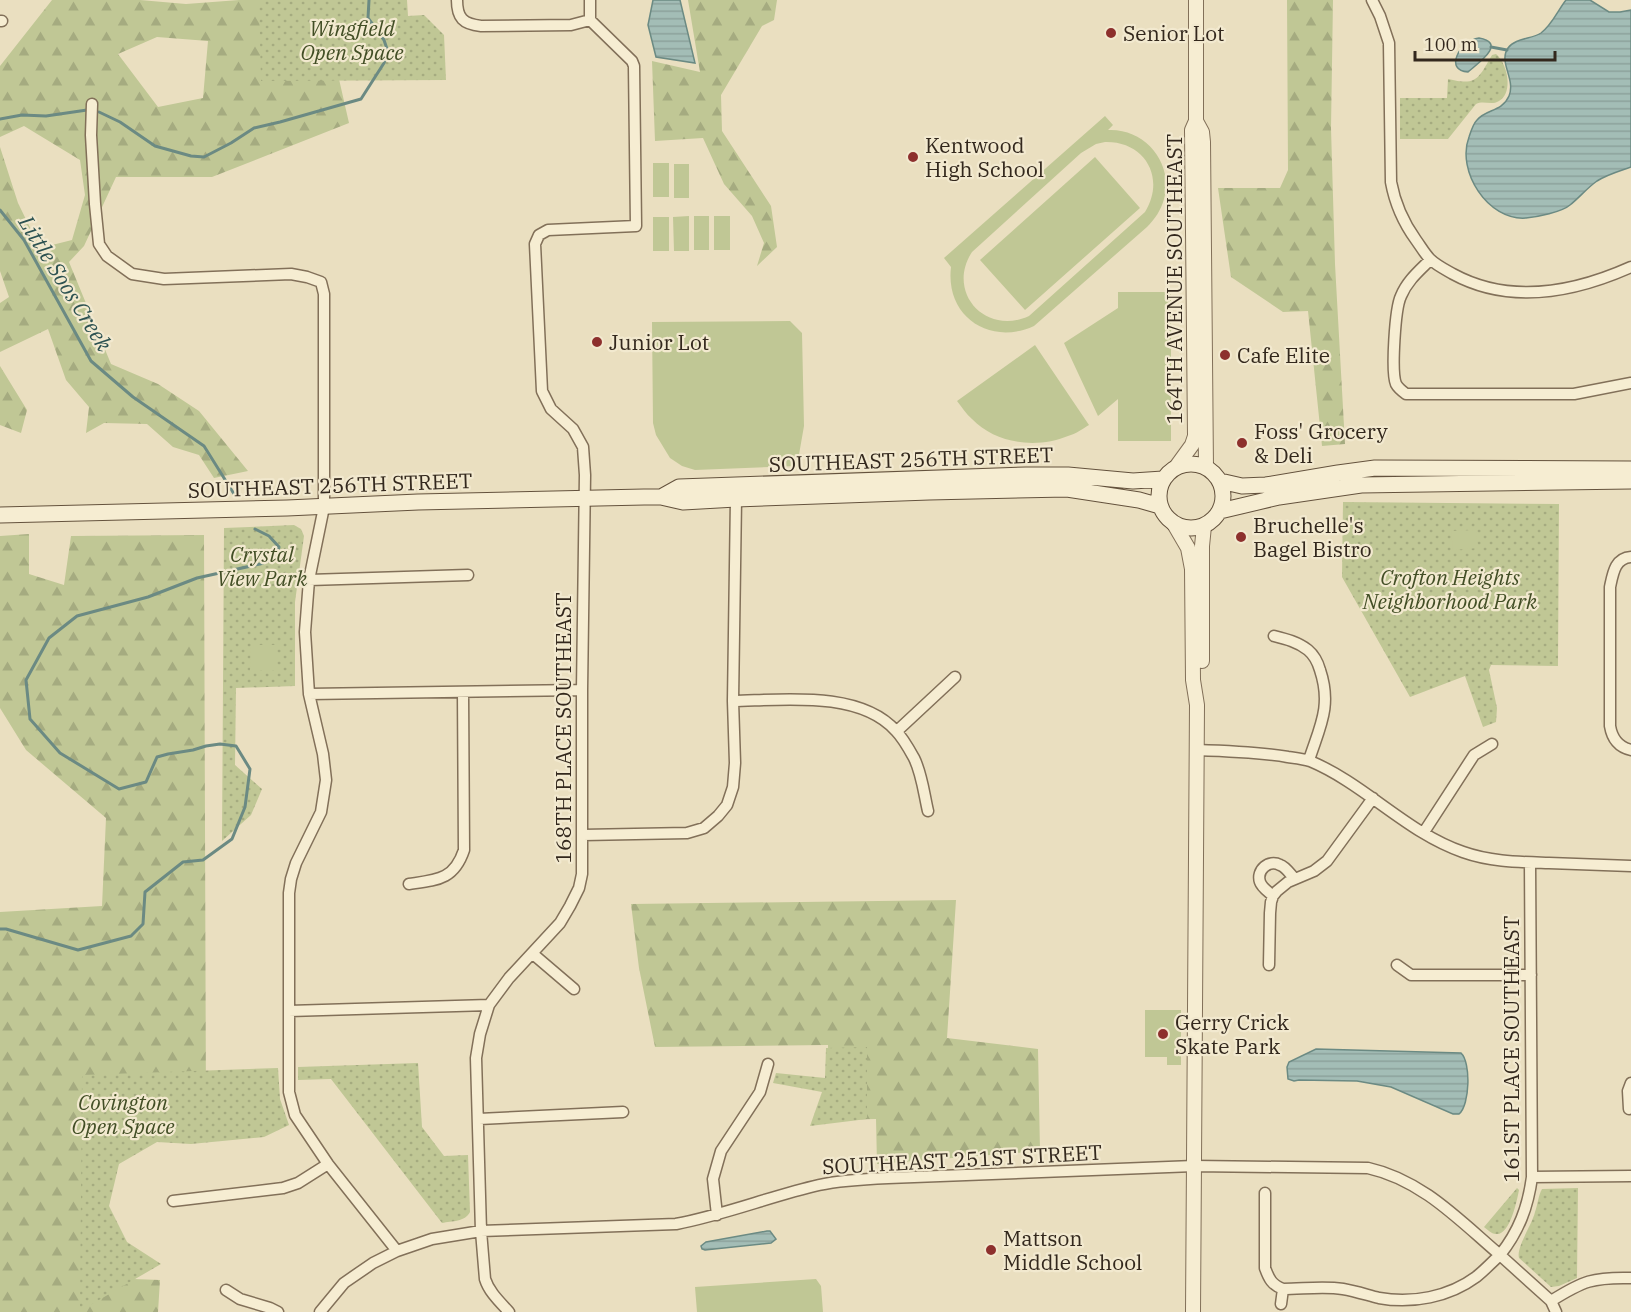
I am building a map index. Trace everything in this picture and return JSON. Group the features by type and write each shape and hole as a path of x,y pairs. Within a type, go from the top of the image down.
{"main road":[{"path":"1186,464 1206,467 1220,481 1223,490 1220,511 1204,526 1184,528 1174,524 1163,513 1160,506 1159,487 1163,479 1176,467 1186,464"},
{"path":"1220,481 1242,486 1266,485 1375,468 1631,469"},
{"path":"964,491 967,485 978,476"},
{"name":"SOUTHEAST 256TH STREET","path":"661,496 679,488 978,476 1068,476 1133,481 1163,479"},
{"path":"1220,511 1279,497 1361,485 1631,481"},
{"name":"SOUTHEAST 256TH STREET","path":"0,515 661,496 683,502 1067,489 1139,500 1160,506"}],"street":[{"path":"457,0 458,13 463,20 470,25 481,26 571,25 590,21 590,0"},
{"name":"164TH AVENUE SOUTHEAST","path":"1176,467 1192,445 1195,436 1192,130 1196,121 1196,0"},
{"path":"1372,0 1389,43 1393,192 1402,219 1431,260 1471,283 1498,291 1514,292 1564,289 1608,278 1631,267"},
{"name":"168TH PLACE SOUTHEAST","path":"509,1312 487,1286 485,1279 481,1231 476,1058 480,1034 489,1005 509,978 560,923 579,888 582,874 583,835 582,690 585,498 582,447 573,429 551,409 542,392 535,244 539,235 548,230 636,226 634,66 632,61 590,21"},
{"path":"92,104 91,135 95,204 99,244 107,256 132,274 164,279 291,274 307,276 321,282 324,294 324,507 309,580 305,632 309,694 323,754 326,780 321,812 296,863 289,893 289,1092 295,1115 328,1164 398,1251"},
{"name":"164TH AVENUE SOUTHEAST","path":"1196,121 1202,132 1203,142 1206,467"},
{"path":"1431,260 1409,281 1400,297 1396,312 1394,373 1396,384 1406,394 1574,394 1631,383"},
{"path":"583,835 687,833 704,828 727,805 733,787 735,763 733,701 736,499"},
{"path":"1174,524 1188,548 1192,569 1193,680 1197,705 1193,1312"},
{"path":"1197,705 1202,679 1204,526"},
{"path":"1631,557 1620,560 1614,567 1611,586 1610,726 1611,735 1618,744 1631,750"},
{"path":"309,580 468,575"},
{"path":"1274,636 1295,642 1310,651 1318,664 1324,682 1325,711 1309,760"},
{"path":"897,731 955,677"},
{"path":"309,694 582,690"},
{"path":"409,884 438,880 456,867 464,850 463,692"},
{"path":"733,701 815,699 850,705 875,714 897,731 915,760 928,811"},
{"path":"1424,832 1474,755 1492,744"},
{"path":"1197,750 1267,753 1309,760 1424,832 1460,851 1479,857 1530,863 1631,866"},
{"path":"1269,965 1270,913 1273,896 1294,878 1314,871 1327,861 1373,798"},
{"path":"1273,896 1260,883 1260,874 1264,866 1272,863 1281,865 1294,878"},
{"name":"161ST PLACE SOUTHEAST","path":"1283,1289 1340,1288 1380,1298 1404,1301 1430,1298 1464,1285 1476,1277 1500,1255 1513,1237 1525,1211 1532,1177 1530,863"},
{"path":"532,954 574,989"},
{"path":"1397,965 1411,975 1531,975"},
{"path":"289,1011 489,1005"},
{"path":"717,1215 713,1179 721,1151 760,1092 768,1064"},
{"path":"1629,1109 1628,1090 1631,1083"},
{"path":"479,1119 623,1112"},
{"path":"173,1201 283,1188 298,1183 328,1164"},
{"name":"SOUTHEAST 251ST STREET","path":"320,1312 344,1283 374,1263 398,1251 432,1239 481,1231 676,1224 717,1215 842,1180 1194,1166 1368,1168 1409,1182 1433,1198 1500,1255"},
{"path":"1532,1177 1631,1176"},
{"path":"1266,1193 1265,1269 1275,1286 1283,1289 1281,1304"},
{"path":"1500,1255 1551,1301 1556,1312"},
{"path":"1551,1301 1577,1285 1592,1280 1631,1278"},
{"path":"226,1290 240,1299 278,1312"}],"green space":[{"path":"52,0 140,0 186,4 239,0 321,0 349,123 212,177 116,177 84,246 69,262 111,364 158,384 199,411 248,471 214,478 199,455 173,447 147,424 104,423 86,433 89,407 66,380 48,329 0,352 0,303 9,297 0,271 0,147 18,203 40,248 72,240 85,195 80,160 24,126 0,137 0,66","holes":["157,37 208,41 203,98 158,107 118,54"]},
{"name":"Wingfield Open Space","path":"259,0 407,0 408,16 424,15 444,35 446,80 261,81"},
{"path":"688,0 777,0 774,20 762,26 721,95 722,131 771,206 777,247 757,266 764,243 752,216 724,184 703,138 655,141 652,61 700,72"},
{"path":"1287,0 1333,0 1331,128 1335,264 1345,444 1322,446 1308,311 1283,312 1231,277 1218,188 1280,188 1288,170"},
{"path":"1496,54 1506,70 1508,85 1504,97 1493,103 1476,104 1448,139 1400,139 1400,98 1447,98 1448,79 1465,82 1476,79 1492,55"},
{"path":"1105,116 1113,125 1108,130 1121,131 1145,141 1154,150 1165,173 1166,186 1163,203 1153,221 1034,326 1018,331 1002,332 974,323 963,313 955,300 951,285 951,267 944,258","holes":["1119,143 1141,155 1148,164 1153,187 1145,212 1029,316 1013,321 998,320 985,315 974,306 967,295 964,282 965,267 972,252 1081,153 1096,144"]},
{"path":"1095,157 1140,208 1025,310 980,260"},
{"path":"653,163 669,163 669,197 653,197"},
{"path":"674,164 689,164 689,198 674,198"},
{"path":"689,216 689,251 674,251 673,217"},
{"path":"694,216 709,216 709,250 694,250"},
{"path":"714,216 730,216 730,250 714,250"},
{"path":"653,217 669,217 669,251 653,251"},
{"path":"1118,292 1171,292 1171,441 1118,441 1118,399 1098,416 1064,343 1118,308"},
{"path":"790,321 802,333 804,426 797,466 695,470 682,466 670,458 656,435 653,423 652,322"},
{"path":"1035,345 1089,425 1076,433 1056,440 1030,443 1005,439 982,427 957,401"},
{"path":"0,366 27,410 21,433 0,425"},
{"name":"Crofton Heights Neighborhood Park","path":"1343,502 1559,504 1558,666 1491,665 1489,670 1497,708 1496,722 1483,727 1465,676 1410,697 1342,577"},
{"name":"Crystal View Park","path":"294,525 301,529 304,536 295,602 295,686 236,688 235,765 262,789 251,815 222,841 224,528"},
{"path":"1476,530 1478,548 1453,550 1451,531"},
{"path":"29,534 29,574 64,585 71,536 204,535 206,1117 111,1140 106,1278 160,1280 158,1312 0,1312 0,912 102,906 106,818 26,750 0,708 0,536"},
{"path":"251,645 276,645 276,670 250,670"},
{"path":"956,900 947,1038 1038,1049 1040,1151 877,1164 876,1119 829,1120 828,1045 655,1047 639,968 631,904"},
{"name":"Gerry Crick Skate Park","path":"1145,1010 1181,1010 1181,1065 1167,1065 1167,1057 1145,1057"},
{"path":"867,1047 867,1119 810,1126 822,1092 773,1083 776,1073 825,1078 826,1048"},
{"path":"418,1063 422,1127 444,1156 468,1155 470,1212 465,1218 458,1220 442,1223 331,1079 298,1080 298,1067"},
{"name":"Covington Open Space","path":"278,1068 280,1099 289,1125 264,1137 191,1144 157,1142 119,1164 109,1206 127,1242 161,1264 80,1311 82,1075"},
{"path":"1517,1188 1519,1190 1517,1201 1509,1224 1501,1233 1491,1232 1484,1227"},
{"path":"1578,1188 1577,1278 1551,1287 1519,1258 1520,1248 1542,1189"},
{"path":"816,1279 821,1286 823,1312 697,1312 695,1287"}],"water":[{"path":"653,0 680,0 695,63 656,57 648,25"},
{"path":"1566,0 1590,0 1609,12 1631,10 1631,167 1597,181 1561,210 1526,218 1512,217 1488,203 1471,178 1466,150 1469,137 1477,120 1502,105 1509,96 1511,90 1505,59 1508,48 1515,42 1545,30"},
{"path":"1479,38 1491,44 1491,49 1468,72 1461,70 1457,67 1456,62 1460,50 1465,44"},
{"path":"1316,1049 1461,1053 1468,1074 1463,1109 1459,1114 1453,1114 1391,1087 1357,1081 1294,1081 1288,1079 1289,1062"},
{"path":"770,1231 776,1239 771,1243 705,1250 701,1246 706,1242"}],"waterway":[{"name":"Little Soos Creek","path":"99,112 120,122 155,146 191,156 204,157 254,128 361,99 384,63 388,52 384,40 368,18 369,0"},
{"path":"1491,47 1507,50"},
{"name":"Little Soos Creek","path":"0,119 87,110"},
{"name":"Little Soos Creek","path":"0,210 24,240 91,361 133,397 204,446 234,494"},
{"name":"Little Soos Creek","path":"0,929 78,950 131,936 143,924 145,892 183,862 203,860 232,839 245,807 250,769 236,746 220,744 157,757 146,782 119,789 60,753 30,719 26,680 49,638 77,616 148,597 197,578 260,564 276,558 279,547 269,536 255,529"}],"place":[{"name":"Senior Lot","path":"1111,33"},
{"name":"Kentwood High School","path":"913,157"},
{"name":"Junior Lot","path":"597,342"},
{"name":"Cafe Elite","path":"1225,355"},
{"name":"Foss' Grocery & Deli","path":"1242,443"},
{"name":"Bruchelle's Bagel Bistro","path":"1241,537"},
{"name":"Gerry Crick Skate Park","path":"1163,1034"},
{"name":"Mattson Middle School","path":"991,1250"}]}
